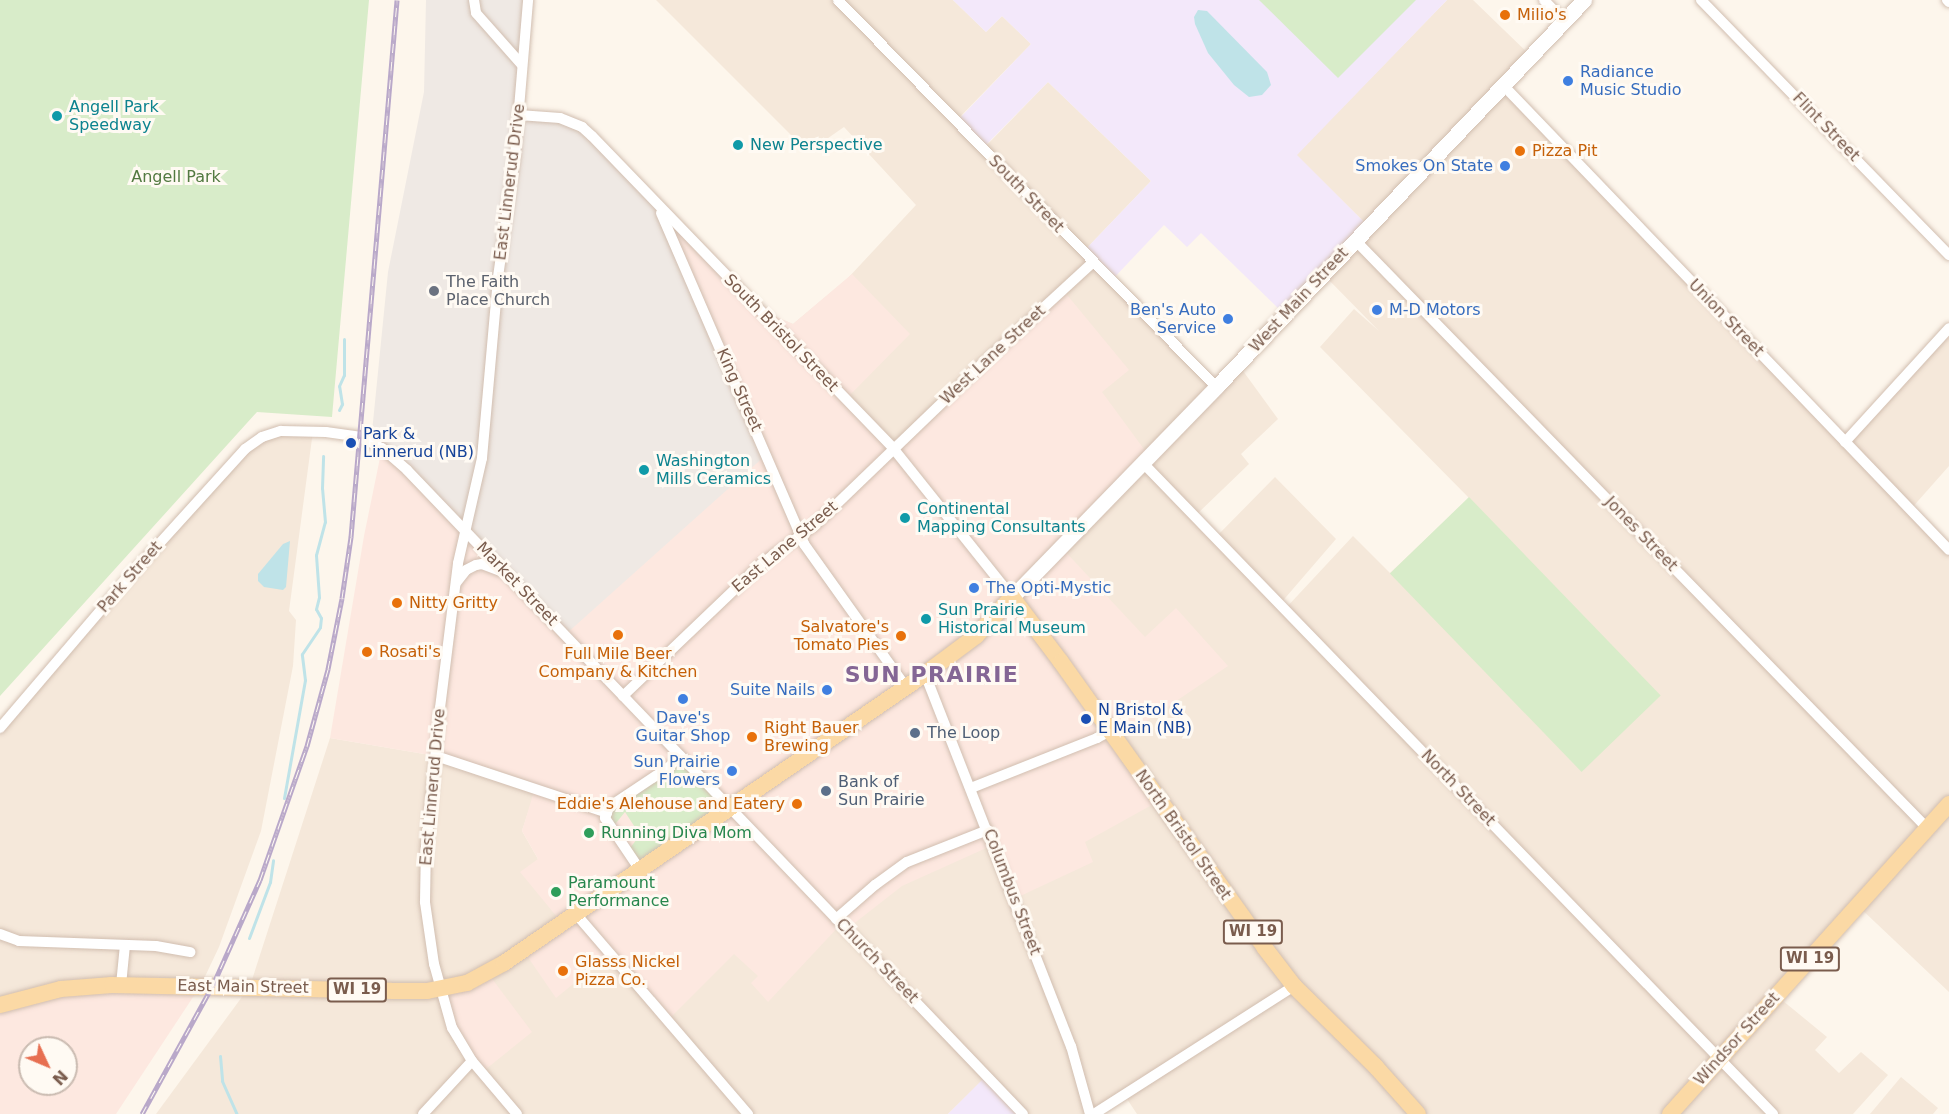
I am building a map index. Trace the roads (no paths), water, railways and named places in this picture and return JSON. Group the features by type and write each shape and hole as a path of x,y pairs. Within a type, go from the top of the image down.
{"main road":[{"name":"West Main Street","path":"1012,597 1216,387 1584,0"},
{"name":"East Main Street","path":"0,1005 61,989 121,985 391,991 442,989 467,983 504,963 576,914 636,865 732,807 925,674 976,636 1012,597"},
{"name":"North Bristol Street","path":"1012,597 1294,986 1376,1067 1418,1114"},
{"name":"Windsor Street","path":"1670,1114 1949,804"}],"street":[{"path":"474,0 476,13 522,65"},
{"name":"East Linnerud Drive","path":"517,1114 472,1061 452,1028 434,964 425,914 426,847 436,756 464,529 482,458 498,277 519,115 528,0"},
{"name":"South Street","path":"838,0 1216,387"},
{"path":"1544,0 1564,21"},
{"name":"Flint Street","path":"1701,0 1949,255"},
{"name":"Union Street","path":"1503,85 1949,550"},
{"name":"South Bristol Street","path":"519,115 560,118 582,128 893,448 1012,597"},
{"name":"King Street","path":"658,207 801,537 906,687"},
{"name":"Jones Street","path":"1355,240 1927,828"},
{"name":"West Lane Street","path":"893,448 1093,262"},
{"path":"1845,442 1949,328"},
{"name":"Market Street","path":"267,435 297,430 348,434 371,442 401,464 509,574 680,756 732,807"},
{"name":"Park Street","path":"0,728 129,577 235,459 267,435"},
{"name":"East Lane Street","path":"623,696 754,570 801,537 893,448"},
{"name":"North Street","path":"1143,463 1773,1114"},
{"path":"456,584 466,570 483,564 509,574"},
{"name":"Columbus Street","path":"925,674 1071,1046 1092,1114"},
{"path":"971,788 1110,731"},
{"path":"436,756 607,817 636,865"},
{"path":"607,817 609,807 669,767 680,756"},
{"name":"Church Street","path":"732,807 1023,1114"},
{"path":"836,919 875,885 907,862 988,830"},
{"path":"576,914 748,1114"},
{"path":"0,934 19,941 156,946 190,952"},
{"path":"121,985 125,945"},
{"path":"1092,1114 1294,986"},
{"path":"423,1114 472,1061"}],"water":[{"path":"1198,10 1207,11 1267,72 1271,85 1262,95 1249,97 1234,85 1208,53 1195,24 1194,17"},
{"path":"290,541 286,587 283,590 264,587 258,581 258,574 283,544"}],"waterway":[{"path":"339,410 342,404 339,386 344,375 344,339"},
{"path":"284,798 305,680 302,654 320,627 321,618 316,609 319,597 316,555 325,522 322,488 323,456"},
{"path":"249,938 270,882 273,860"},
{"path":"220,1056 222,1081 237,1114"}],"railway":[{"path":"142,1114 213,985 260,880 307,746 328,669 351,537 397,0"}],"place":[{"name":"Milio's","path":"1505,15"},
{"name":"Radiance Music Studio","path":"1568,81"},
{"name":"Angell Park Speedway","path":"57,116"},
{"name":"New Perspective","path":"738,145"},
{"name":"Pizza Pit","path":"1520,151"},
{"name":"Smokes On State","path":"1505,166"},
{"name":"The Faith Place Church","path":"434,291"},
{"name":"M-D Motors","path":"1377,310"},
{"name":"Ben's Auto Service","path":"1228,319"},
{"name":"Park & Linnerud (NB)","path":"351,443"},
{"name":"Washington Mills Ceramics","path":"644,470"},
{"name":"Continental Mapping Consultants","path":"905,518"},
{"name":"The Opti-Mystic","path":"974,588"},
{"name":"Nitty Gritty","path":"397,603"},
{"name":"Sun Prairie Historical Museum","path":"926,619"},
{"name":"Full Mile Beer Company & Kitchen","path":"618,635"},
{"name":"Salvatore's Tomato Pies","path":"901,636"},
{"name":"Rosati's","path":"367,652"},
{"name":"Suite Nails","path":"827,690"},
{"name":"Dave's Guitar Shop","path":"683,699"},
{"name":"N Bristol & E Main (NB)","path":"1086,719"},
{"name":"The Loop","path":"915,733"},
{"name":"Right Bauer Brewing","path":"752,737"},
{"name":"Sun Prairie Flowers","path":"732,771"},
{"name":"Bank of Sun Prairie","path":"826,791"},
{"name":"Eddie's Alehouse and Eatery","path":"797,804"},
{"name":"Running Diva Mom","path":"589,833"},
{"name":"Paramount Performance","path":"556,892"},
{"name":"Glasss Nickel Pizza Co.","path":"563,971"}],"district":[{"name":"SUN PRAIRIE","path":"932,675"}],"park label":[{"name":"Angell Park","path":"176,177"}]}
